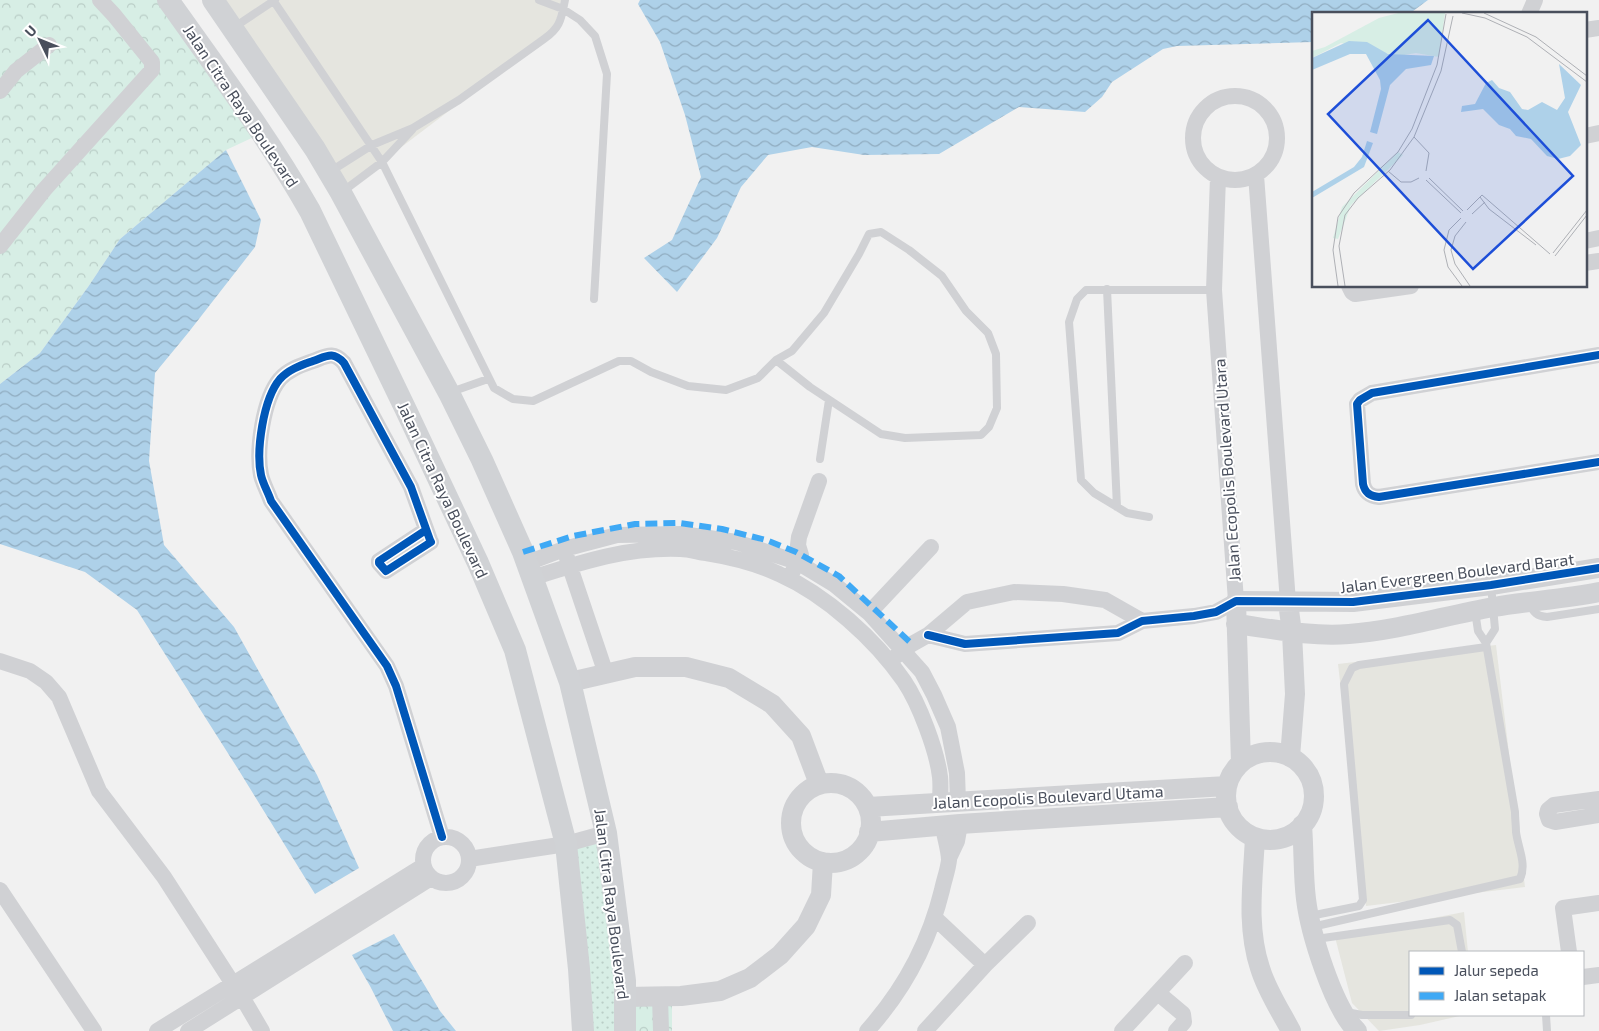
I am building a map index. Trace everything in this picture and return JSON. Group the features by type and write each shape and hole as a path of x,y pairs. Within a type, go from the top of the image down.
{"main road":[{"name":"Jalan Citra Raya Boulevard","path":"168,0 260,129 293,180 310,211 478,563 516,650 566,844 579,969 582,1031"},
{"name":"Jalan Citra Raya Boulevard","path":"213,0 329,172 341,193 449,393 482,460 530,571 570,682 606,833 625,981 624,1031"}],"street":[{"path":"0,246 51,182 152,70 152,62 100,0"},
{"path":"1530,12 1534,0"},
{"path":"1586,30 1599,28"},
{"path":"0,90 16,71 49,45"},
{"path":"1243,96 1261,104 1274,120 1277,141 1271,160 1256,175 1237,180 1218,177 1202,165 1193,147 1194,126 1204,108 1222,97 1243,96"},
{"path":"1586,136 1599,133"},
{"path":"1256,175 1288,602 1292,632 1295,694 1290,757"},
{"name":"Jalan Ecopolis Boulevard Utara","path":"1218,177 1214,290 1236,601 1241,764"},
{"path":"1586,241 1599,238"},
{"path":"1586,263 1599,261"},
{"path":"1350,288 1355,294 1398,288"},
{"path":"426,530 411,487 344,363 338,356 330,355 295,368 280,380 268,402 260,434 261,475 271,501 387,666 396,686 442,837"},
{"path":"1599,355 1372,393 1357,404 1363,484 1365,491 1372,496 1379,497 1599,462"},
{"path":"789,580 801,555 798,545 799,537 819,481"},
{"path":"530,571 562,545 617,535 682,534 736,542 797,562 835,585 869,613 922,672 948,727 957,774 949,803"},
{"path":"562,545 606,674"},
{"path":"869,613 931,547"},
{"path":"530,571 569,566 623,552 681,549 733,558 779,574 828,603 869,638 905,682 929,736 949,803"},
{"name":"Jalan Evergreen Boulevard Barat","path":"1236,601 1353,602 1491,585 1599,568"},
{"path":"888,662 903,650 928,635 968,602 1014,592 1063,594 1105,600 1142,621"},
{"path":"1216,612 1236,624 1292,632 1348,634 1484,609 1599,592"},
{"path":"928,635 964,644 1118,633 1142,621 1216,612 1236,601"},
{"path":"0,661 30,671 46,682 59,697 99,791 164,877 238,990 262,1031"},
{"path":"570,682 635,667 686,667 729,678 772,704 801,736 819,784"},
{"path":"1264,752 1290,757 1301,764 1309,775 1314,801 1310,814 1292,834 1271,840 1254,837 1245,832 1231,817 1228,807 1227,786 1235,770 1241,764 1252,756 1264,752"},
{"path":"832,782 845,785 857,791 868,807 870,813 870,832 860,850 849,858 836,862 823,862 811,858 801,849 794,838 791,825 792,812 798,800 807,790 819,784 832,782"},
{"name":"Jalan Ecopolis Boulevard Utama","path":"868,807 1227,786"},
{"path":"1599,799 1554,806 1546,814 1549,820 1555,822 1599,815"},
{"name":"Jalan Ecopolis Boulevard Utama","path":"870,832 1228,807"},
{"path":"867,1031 886,1009 913,968 935,918 949,858 957,841 951,825"},
{"path":"1302,825 1306,899 1312,928 1334,992 1355,1025"},
{"path":"469,859 566,844 606,833"},
{"path":"442,837 450,837 457,840 463,845 469,859 465,873 460,878 446,883 427,872 422,858 424,850 435,839 442,837"},
{"path":"1254,837 1251,912 1254,942 1268,989 1291,1031"},
{"path":"625,997 660,997 720,992 750,978 780,955 806,926 821,895 823,862"},
{"path":"157,1031 238,990 427,872"},
{"path":"0,890 94,1031"},
{"path":"1569,951 1563,908 1599,903"},
{"path":"935,918 985,965"},
{"path":"925,1031 985,965 1028,923"},
{"path":"1122,1031 1185,963"},
{"path":"1584,977 1599,975"},
{"path":"188,1031 238,990"},
{"path":"1158,993 1183,1014 1184,1022 1176,1031"},
{"path":"660,997 661,1031"}],"lane":[{"path":"233,28 274,0 382,162 494,388 513,398 533,401 619,361 631,361 651,372 688,386 726,390 758,378 776,360 792,352 824,312 869,234 881,232 909,250 942,276 966,311 988,333 996,354 997,408 989,427 981,435 905,438 881,434 810,387 776,360"},
{"path":"539,0 563,9 580,20 595,36 607,74 594,299"},
{"path":"329,172 372,145 413,128 459,100 555,31 559,24 565,0"},
{"path":"341,193 382,162 413,128"},
{"path":"1107,289 1117,507"},
{"path":"1149,517 1127,513 1094,493 1081,480 1069,322 1077,299 1086,290 1214,290"},
{"path":"449,393 488,378"},
{"path":"820,459 829,400"},
{"path":"1312,928 1520,879 1523,862 1486,645 1478,631 1491,585"},
{"path":"1530,603 1532,611 1539,616 1547,617 1599,609"},
{"path":"1484,609 1495,629 1486,645"},
{"path":"1312,928 1336,911 1360,906 1363,900 1344,684 1352,668 1486,645"},
{"path":"1312,928 1450,920 1457,925 1462,951"},
{"path":"1355,1025 1362,1015 1409,1015"},
{"path":"1546,1016 1547,1031"}],"shaded area":[{"path":"212,0 561,0 554,31 341,193"},
{"path":"1496,645 1525,887 1366,906 1338,664"},
{"path":"1464,912 1468,951 1409,951 1409,1016 1460,1016 1420,1025 1379,1031 1352,1003 1335,937"}],"green space":[{"path":"0,0 161,0 258,135 226,150 120,239 40,353 0,384"},
{"path":"607,832 624,1031 582,1031 566,845"},
{"path":"626,999 672,1002 672,1031 626,1031"}],"water":[{"path":"640,0 1428,0 1412,12 1312,12 1312,42 1177,46 1163,49 1112,82 1102,97 1085,112 1019,107 939,154 864,155 812,147 768,155 741,187 717,238 677,292 644,258 672,240 701,177 685,115 660,42 638,4"},
{"path":"226,150 261,220 255,247 155,373 149,461 164,545 234,627 317,775 359,868 315,894 137,610 85,572 0,544 0,384 40,353 120,239"},
{"path":"394,934 440,1011 456,1031 393,1031 352,955"}],"marked path":[{"path":"523,552 573,536 635,524 679,523 722,529 766,540 796,552 839,576 912,644"}],"cycle path":[{"path":"1599,355 1372,393 1357,404 1363,484 1367,492 1376,497 1599,462"},
{"path":"426,530 379,561 386,571 431,542 411,487 344,363 336,357 326,356 296,368 280,379 269,399 262,426 259,453 263,482 271,501 387,666 396,686 442,837"},
{"path":"928,635 965,644 1118,633 1142,621 1216,612 1236,601 1353,602 1491,585 1599,568"}]}
